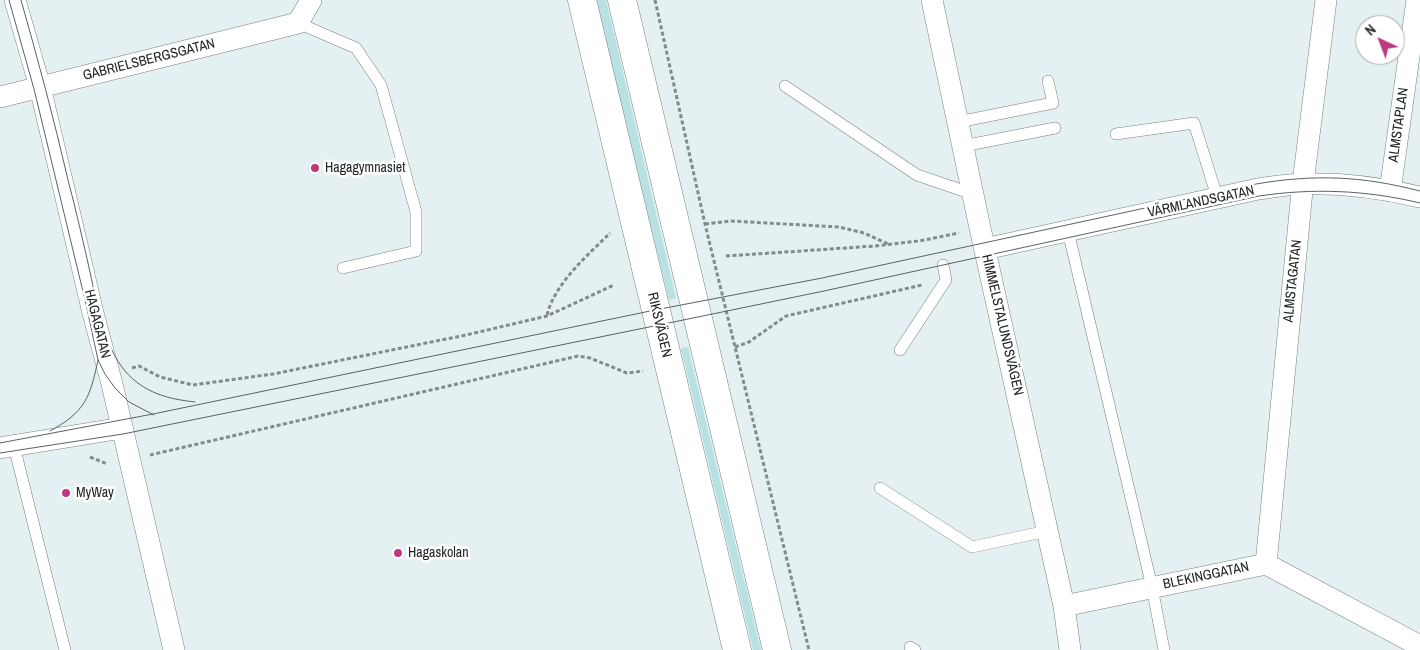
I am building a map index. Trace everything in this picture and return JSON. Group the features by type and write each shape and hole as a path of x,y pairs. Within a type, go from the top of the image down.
{"highway":[{"name":"RIKSVÄGEN","path":"582,0 737,650"},
{"path":"622,0 777,650"}],"street":[{"name":"HAGAGATAN","path":"15,0 40,87 174,650"},
{"path":"298,22 311,0"},
{"name":"HIMMELSTALUNDSVÄGEN","path":"932,0 980,228 1064,606 1070,650"},
{"name":"ALMSTAGATAN","path":"1266,564 1303,184 1326,0"},
{"name":"ALMSTAPLAN","path":"1390,191 1417,0"},
{"name":"GABRIELSBERGSGATAN","path":"0,97 298,22"},
{"name":"VÄRMLANDSGATAN","path":"985,249 1218,201 1258,189 1303,184 1365,186 1420,197"},
{"path":"7,447 122,428"},
{"name":"BLEKINGGATAN","path":"1064,606 1266,564 1420,646"}],"lane":[{"path":"298,22 356,48 381,84 416,212 416,251 343,268"},
{"path":"958,122 1053,103 1048,81"},
{"path":"785,86 917,175 973,194"},
{"path":"1116,134 1194,123 1218,201"},
{"path":"963,146 1055,128"},
{"path":"1068,231 1152,587 1164,650"},
{"path":"900,350 946,280 943,264"},
{"path":"7,447 65,650"},
{"path":"880,488 972,547 1047,531"}],"path":[{"path":"655,0 705,224 809,650"},
{"path":"705,224 731,221 839,227 864,233 888,245"},
{"path":"726,256 888,245 919,241 980,228"},
{"path":"547,316 549,308 570,274 610,233"},
{"path":"735,348 749,342 786,316 946,280"},
{"path":"109,373 139,366 160,377 193,384 273,374 466,335 547,316 614,285"},
{"path":"81,459 90,457 107,464 129,460 578,356 590,358 627,372 643,371"}],"shaded area":[{"path":"596,0 606,0 676,298 669,300 624,117"},
{"path":"688,347 761,650 753,650 681,348"}],"tram line":[{"path":"9,0 34,89 98,360 115,388 129,402 154,415"},
{"path":"21,0 57,135 98,311 111,349 125,371 140,385 166,397 195,402"},
{"path":"0,443 153,414 655,310 822,278 1256,184 1298,179 1338,178 1378,182 1420,191"},
{"path":"0,453 123,434 659,325 1259,196 1319,191 1380,195 1420,203"},
{"path":"50,431 71,417 84,403 89,394 98,360"}],"place":[{"name":"Hagagymnasiet","path":"315,168"},
{"name":"MyWay","path":"66,493"},
{"name":"Hagaskolan","path":"398,553"}]}
